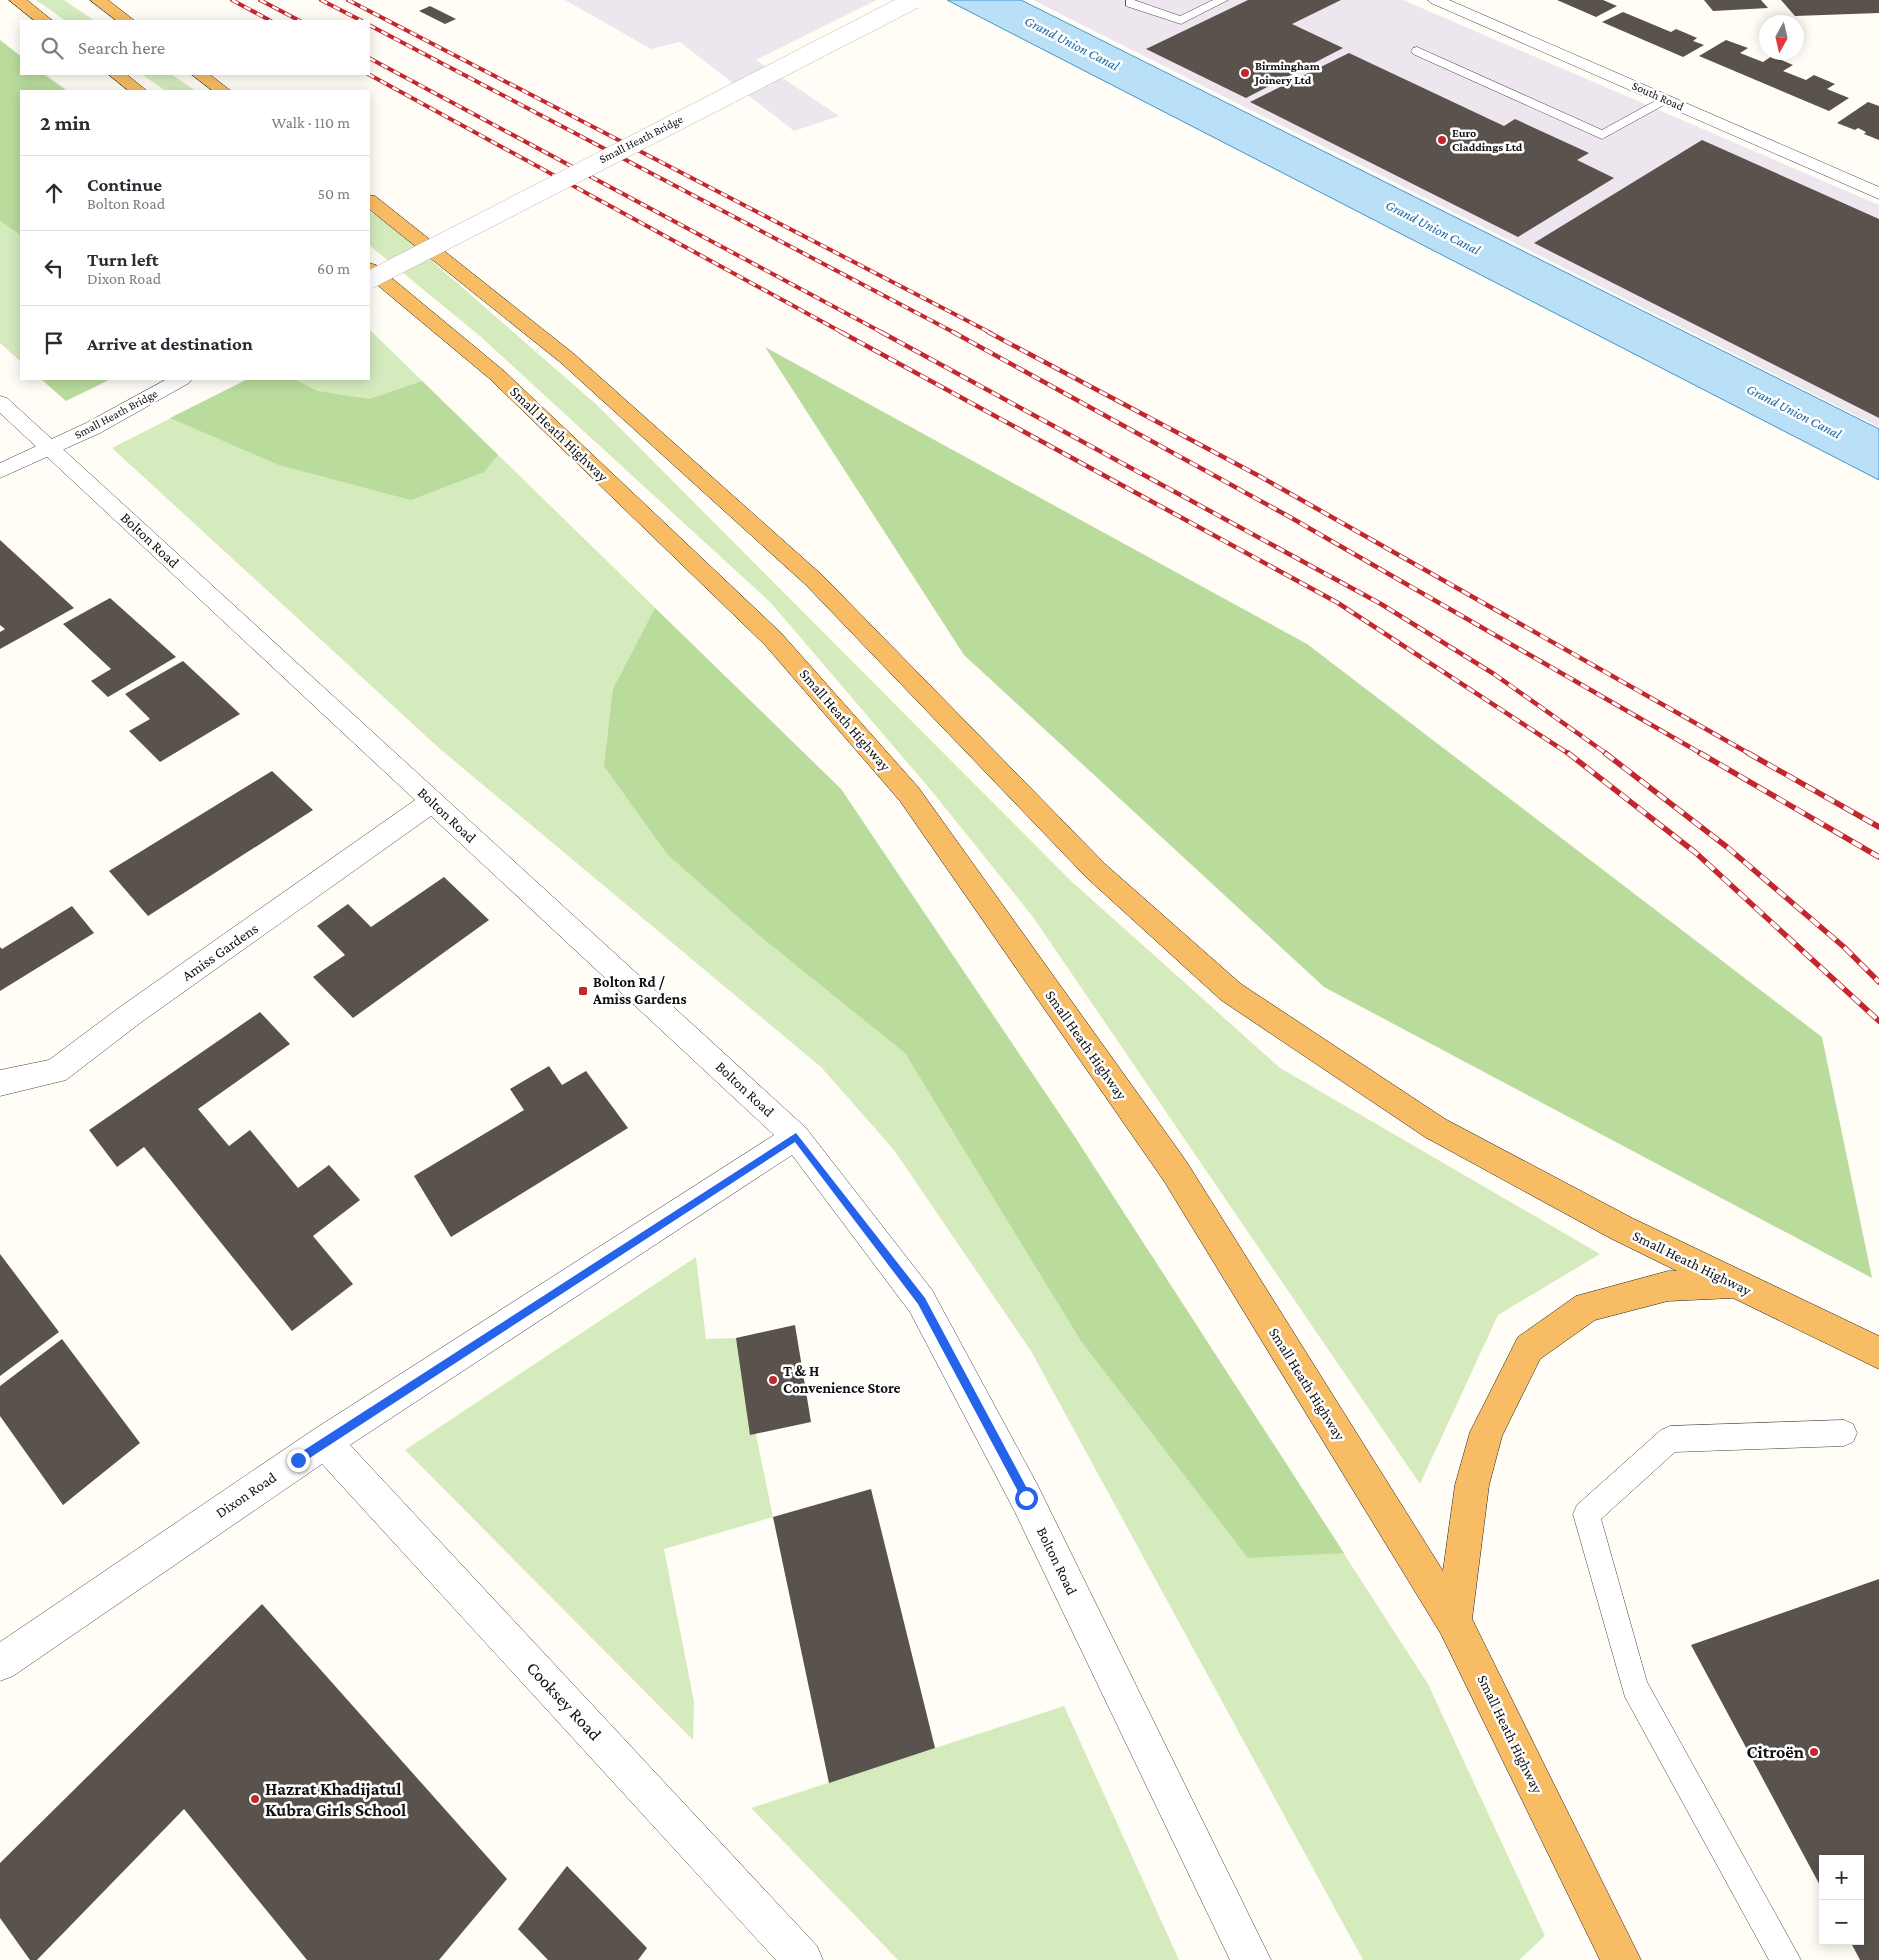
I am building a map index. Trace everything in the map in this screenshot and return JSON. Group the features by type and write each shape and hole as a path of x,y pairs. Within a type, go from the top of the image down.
{"highway":[{"path":"17,0 44,20"},
{"path":"98,0 126,20"},
{"path":"117,75 138,90"},
{"path":"200,75 222,90"},
{"name":"Small Heath Highway","path":"370,201 567,358 814,580 1096,871 1231,992 1435,1128 1621,1228 1879,1353"},
{"name":"Small Heath Highway","path":"370,270 497,375 773,639 909,794 1175,1172 1454,1621 1621,1960"},
{"path":"1454,1621 1472,1486 1487,1432 1528,1348 1587,1307 1668,1286 1735,1284"}],"street":[{"name":"Small Heath Bridge","path":"370,279 914,0"},
{"name":"South Road","path":"1436,0 1879,194"},
{"name":"Small Heath Bridge","path":"0,471 94,428 180,380"},
{"name":"Bolton Road","path":"0,402 796,1137 921,1301 1026,1498 1251,1960"},
{"name":"Amiss Gardens","path":"0,1083 56,1071 146,1004 433,801"},
{"name":"Dixon Road","path":"0,1663 325,1442 796,1137"},
{"name":"Cooksey Road","path":"325,1442 803,1960"}],"lane":[{"path":"1130,3 1181,20 1222,0"},
{"path":"1417,51 1602,135 1667,100"},
{"path":"1786,1960 1635,1687 1586,1514 1670,1439 1844,1433"}],"shaded area":[{"path":"565,0 877,0 756,60 839,116 794,131 680,42 651,49"},
{"path":"1033,0 1403,0 1879,205 1879,427"}],"green space":[{"path":"36,0 64,0 94,20 65,20"},
{"path":"0,40 20,55 20,75 46,75 67,90 20,90 20,361 0,343"},
{"path":"0,40 20,56 20,75 44,75 65,90 20,90 20,234 0,221"},
{"path":"142,75 172,75 195,90 165,90"},
{"path":"370,212 393,227 598,406 1070,880 1280,1068 1600,1254 1498,1315 1420,1484 1033,917 930,789 771,603 480,336 370,246"},
{"path":"370,330 841,789 1071,1131 1428,1684 1545,1936 1519,1960 1363,1960 1031,1351 894,1150 821,1067 440,749 112,448 246,380 370,380"},
{"path":"765,347 1307,644 1822,1037 1872,1278 1324,987 964,655"},
{"path":"42,380 109,380 66,401"},
{"path":"246,380 296,380 317,391 370,399 422,381 498,455 484,472 411,500 279,465 170,418"},
{"path":"655,608 841,789 1071,1131 1344,1553 1248,1558 1081,1341 905,1053 755,932 667,854 604,766 613,689"},
{"path":"696,1257 706,1339 736,1338 773,1517 664,1549 694,1702 693,1740 405,1450"},
{"path":"1064,1706 1179,1960 898,1960 751,1808"}],"water":[{"name":"Grand Union Canal","path":"947,0 1021,0 1879,429 1879,480"}],"building":[{"name":"Birmingham Joinery Ltd","path":"1248,0 1341,0 1292,24 1343,48 1246,98 1146,49"},
{"path":"1557,0 1603,0 1617,6 1596,17"},
{"path":"1704,0 1761,0 1768,8 1713,11"},
{"path":"1781,0 1879,0 1879,13 1794,15"},
{"path":"430,6 456,19 445,24 419,11"},
{"path":"1623,12 1671,32 1676,29 1697,38 1693,41 1704,45 1683,57 1602,22"},
{"path":"1726,40 1748,48 1740,53 1763,62 1766,60 1781,60 1793,65 1783,71 1806,80 1814,75 1835,84 1827,89 1849,98 1829,111 1699,56"},
{"name":"Euro Claddings Ltd","path":"1349,53 1504,126 1515,119 1589,153 1577,160 1614,178 1518,237 1250,102"},
{"path":"1868,102 1879,106 1879,140 1864,134 1866,132 1858,128 1855,130 1837,123"},
{"path":"1702,140 1879,219 1879,418 1534,243"},
{"path":"0,540 74,608 0,649 0,632 5,629 0,625"},
{"path":"110,598 176,657 108,697 91,681 111,669 63,624"},
{"path":"183,661 240,714 160,762 129,731 150,719 125,694"},
{"path":"272,771 313,810 148,916 109,871"},
{"path":"444,877 489,920 353,1018 313,977 345,955 317,926 348,904 371,927"},
{"path":"72,906 94,933 0,991 0,947 2,949"},
{"path":"260,1012 290,1044 198,1109 229,1146 250,1130 298,1188 329,1165 360,1200 313,1236 353,1284 292,1331 144,1147 117,1167 89,1130"},
{"path":"549,1066 562,1085 586,1071 628,1128 451,1237 414,1176 524,1110 510,1089"},
{"path":"0,1254 59,1332 0,1376"},
{"name":"T & H Convenience Store","path":"795,1325 811,1422 750,1435 736,1338"},
{"path":"62,1339 140,1443 63,1505 0,1416 0,1386"},
{"path":"871,1489 935,1748 829,1783 773,1517"},
{"name":"Citroën","path":"1879,1579 1879,1960 1860,1960 1852,1945 1864,1945 1864,1855 1819,1855 1819,1884 1691,1645"},
{"name":"Hazrat Khadijatul Kubra Girls School","path":"262,1604 507,1879 439,1960 307,1960 184,1809 37,1960 30,1960 0,1918 0,1863"},
{"path":"567,1866 647,1948 638,1960 548,1960 518,1929"}],"railway":[{"path":"232,0 269,20"},
{"path":"260,0 298,20"},
{"path":"321,0 360,20"},
{"path":"348,0 991,333"},
{"path":"370,26 955,333"},
{"path":"370,59 883,333"},
{"path":"370,75 843,333"},
{"path":"841,332 1338,603 1569,754"},
{"path":"881,332 1381,604 1494,674 1607,754"},
{"path":"953,332 1288,516 1702,754"},
{"path":"988,332 1261,477 1750,754"},
{"path":"1568,753 1696,853 1879,1021"},
{"path":"1605,753 1727,847 1844,947 1879,982"},
{"path":"1700,753 1879,857"},
{"path":"1748,753 1879,827"}],"place":[{"name":"Birmingham Joinery Ltd","path":"1245,73"},
{"name":"Euro Claddings Ltd","path":"1442,140"},
{"name":"Bolton Rd / Amiss Gardens","path":"583,991"},
{"name":"T & H Convenience Store","path":"773,1380"},
{"name":"Citroën","path":"1814,1752"},
{"name":"Hazrat Khadijatul Kubra Girls School","path":"255,1799"}],"route":[{"path":"298,1460 796,1137 921,1301 1026,1498"}]}
